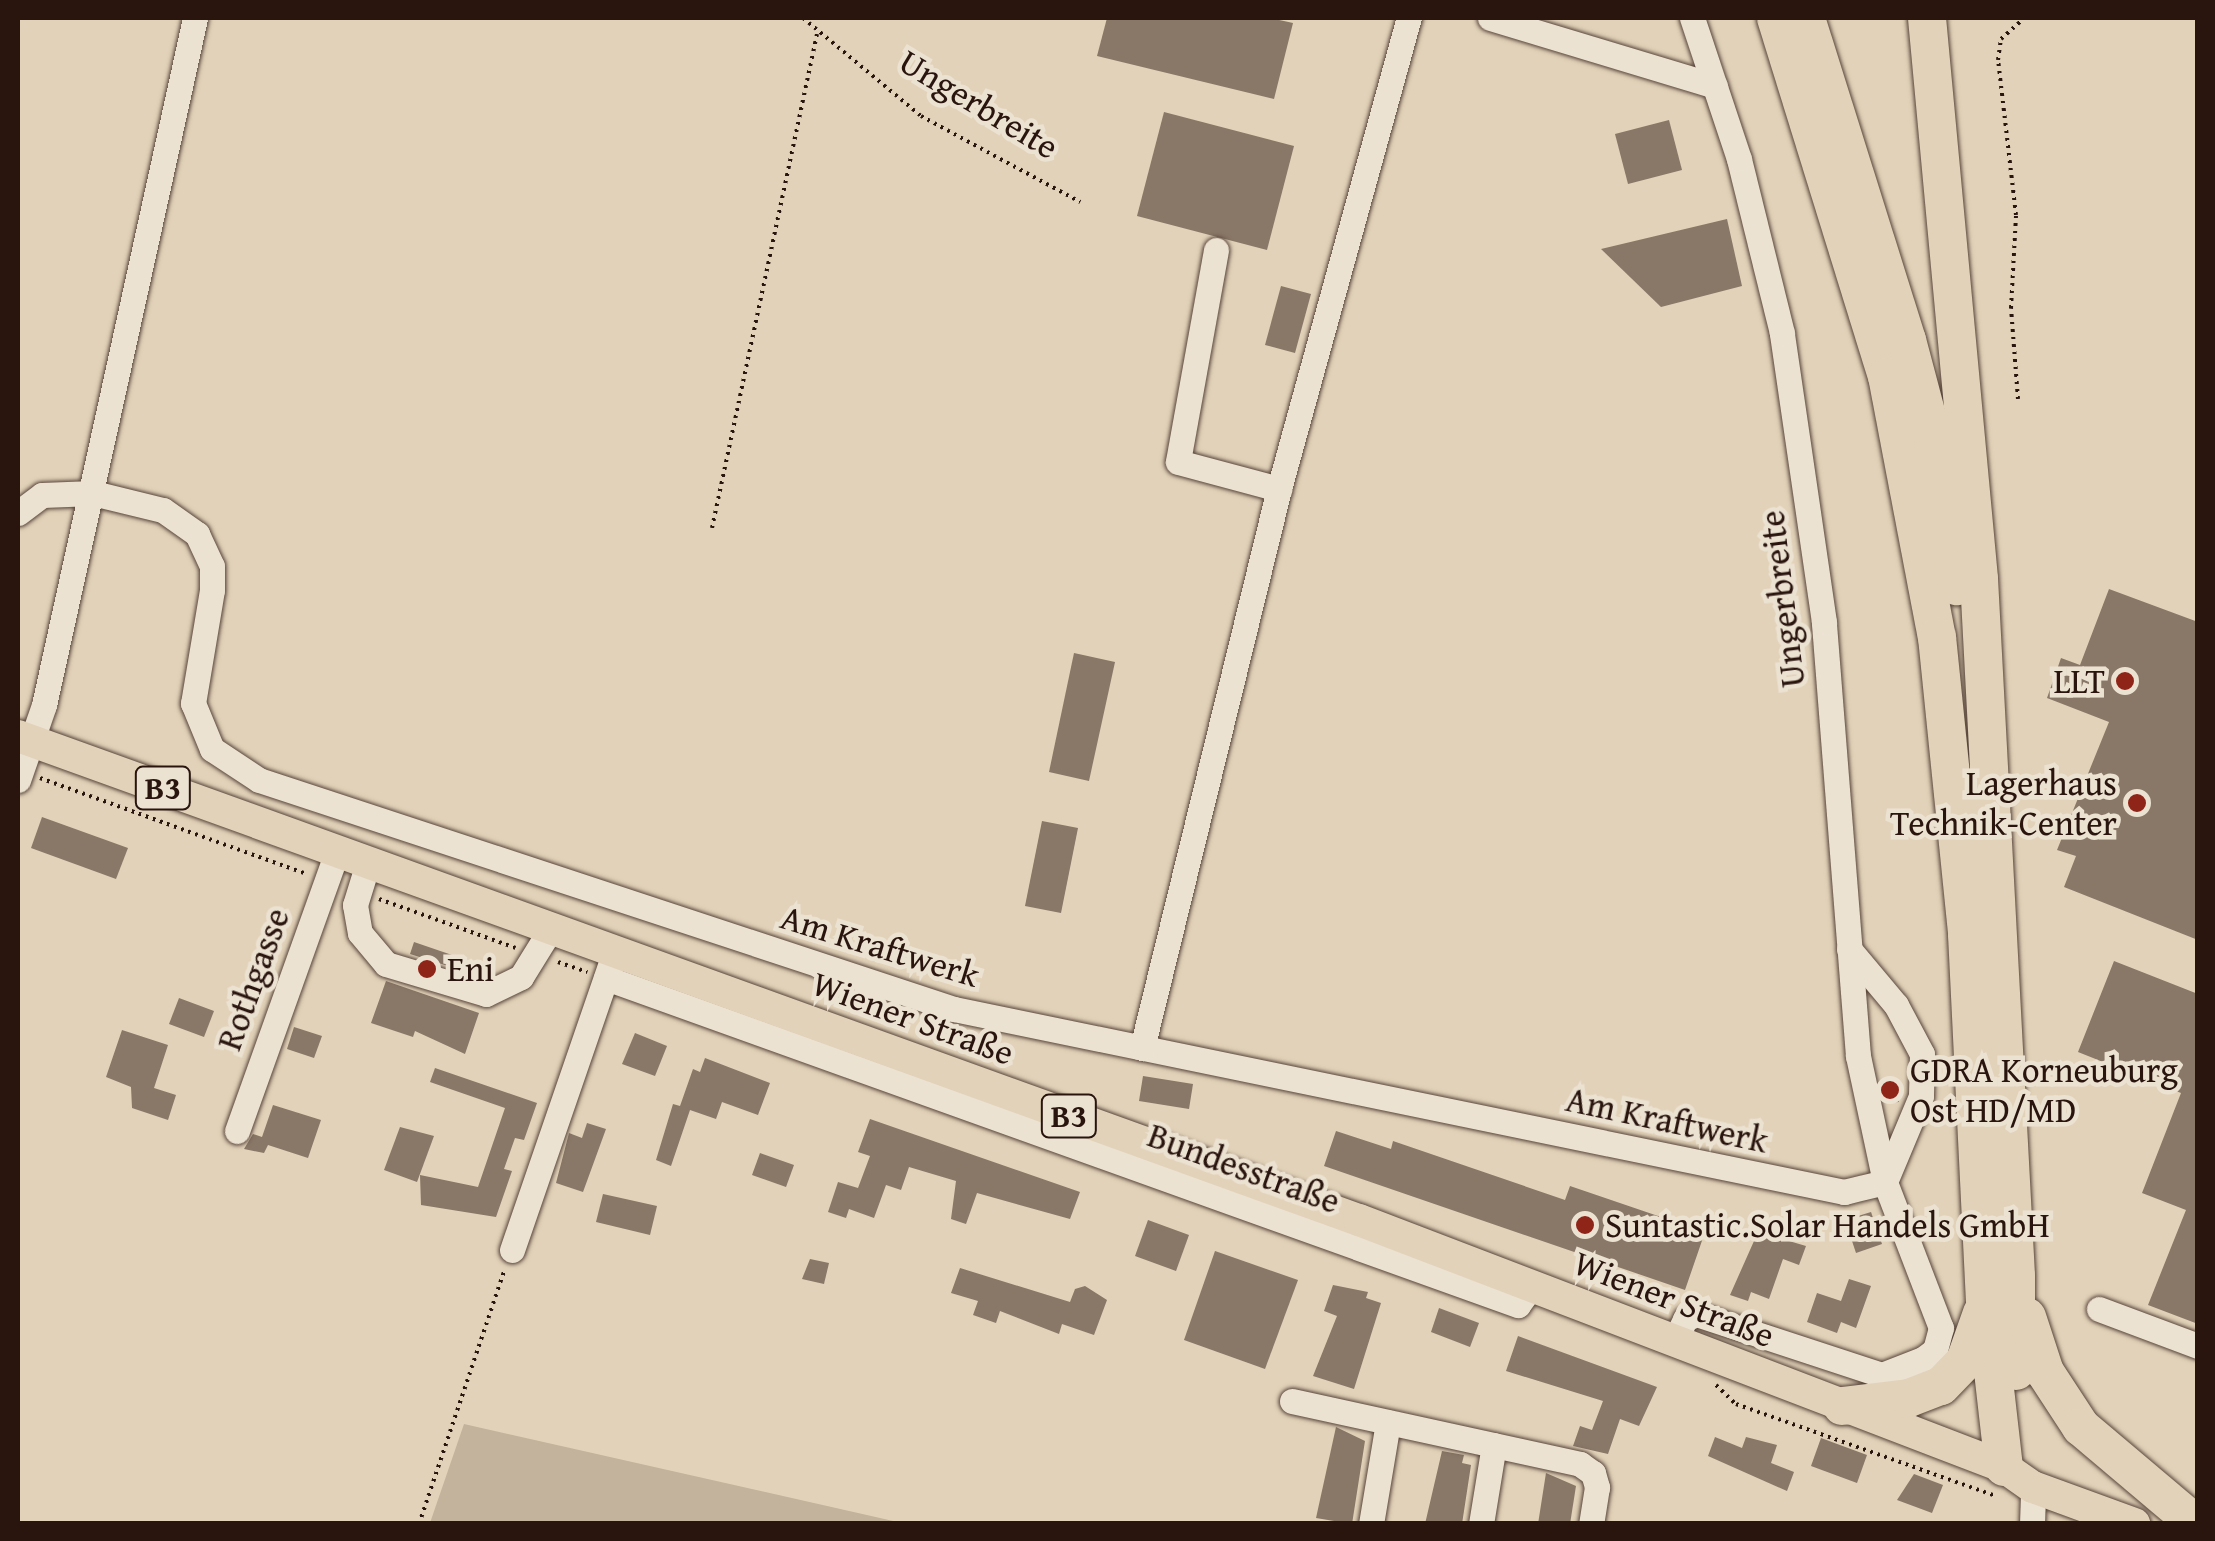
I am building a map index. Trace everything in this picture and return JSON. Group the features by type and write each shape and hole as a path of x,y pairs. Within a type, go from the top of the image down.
{"highway":[{"path":"1927,18 1971,460 2016,1276 2017,1429 2026,1496"},
{"path":"1794,26 1882,251 1934,446 1982,706"},
{"path":"1794,26 1882,360 1937,637 1968,934 1985,1301 2026,1496"},
{"path":"2016,1276 2032,1338 2060,1400 2105,1451 2194,1521"},
{"path":"1842,1406 1909,1398 1942,1386 1973,1346 1985,1301"}],"main road":[{"name":"Wiener Straße","path":"26,738 550,930 610,966 1354,1232 1530,1287 1842,1406 1950,1463 2026,1496 2134,1524"},
{"name":"Wiener Straße","path":"2026,1496 2039,1468 2194,1521"}],"street":[{"path":"18,780 93,494 195,18"},
{"path":"1142,1048 1279,489 1408,18"},
{"path":"1490,18 1716,86"},
{"name":"Ungerbreite","path":"1692,18 1716,86 1782,333 1824,622 1858,1056 1884,1182"},
{"path":"1216,250 1178,462 1279,489"},
{"name":"Am Kraftwerk","path":"18,513 42,495 93,494 163,510 184,522 208,550 212,590 193,703 212,749 242,774 954,1009 1844,1192 1884,1182"},
{"name":"Rothgasse","path":"237,1132 337,851"},
{"path":"368,863 356,905 364,942 386,964 486,994 521,977 550,930"},
{"path":"321,894 356,905"},
{"path":"1674,1342 1685,1319 1696,1314 1882,1375 1935,1350 1941,1328 1932,1296 1884,1182 1921,1096 1922,1054 1896,1005 1849,949"},
{"path":"512,1250 610,966"},
{"path":"2099,1309 2198,1346"},
{"path":"1292,1401 1494,1445 1594,1473 1591,1524"},
{"path":"1371,1524 1388,1422"},
{"path":"1481,1524 1494,1445"}],"path":[{"name":"Ungerbreite","path":"803,18 817,34 921,116 1080,202"},
{"path":"2018,399 2011,308 2016,215 1998,60 2001,39 2024,18"},
{"path":"712,528 817,34"},
{"path":"419,1524 512,1250"},
{"path":"1712,1382 1736,1404 1950,1463 2026,1496"}],"shaded area":[{"path":"464,1424 902,1523 430,1523"}],"building":[{"path":"1107,18 1270,18 1293,23 1274,99 1097,56"},
{"path":"1164,112 1294,146 1267,250 1137,216"},
{"path":"1669,120 1682,170 1628,184 1615,134"},
{"path":"1727,219 1742,286 1661,307 1601,249"},
{"path":"1281,286 1311,294 1295,353 1265,345"},
{"path":"2109,589 2198,622 2198,940 2064,887 2076,856 2057,850 2109,722 2047,698 2061,658 2080,665"},
{"path":"1074,653 1115,662 1089,781 1049,772"},
{"path":"42,817 128,848 116,879 31,848"},
{"path":"1042,821 1078,828 1061,913 1025,906"},
{"path":"414,942 452,955 448,966 410,954"},
{"path":"2114,961 2198,994 2198,1324 2148,1305 2186,1210 2142,1193 2181,1093 2078,1052"},
{"path":"386,981 479,1013 465,1054 415,1031 413,1037 371,1023"},
{"path":"179,998 214,1011 204,1037 169,1024"},
{"path":"294,1027 322,1036 314,1058 287,1049"},
{"path":"122,1030 168,1045 154,1088 176,1095 168,1120 132,1108 131,1087 106,1077"},
{"path":"635,1033 667,1046 655,1076 622,1064"},
{"path":"705,1058 770,1083 758,1115 722,1102 716,1119 690,1110 671,1166 656,1160 673,1104 680,1106 693,1069 700,1072"},
{"path":"435,1068 537,1103 524,1140 515,1138 504,1169 512,1171 496,1217 421,1205 420,1175 478,1187 505,1108 430,1082"},
{"path":"1143,1076 1193,1084 1189,1109 1139,1101"},
{"name":"GDRA Korneuburg Ost HD/MD","path":"1896,1078 1899,1102 1885,1103 1881,1080"},
{"path":"273,1105 321,1120 308,1158 268,1145 264,1153 244,1149 253,1134 262,1137"},
{"path":"870,1119 1080,1192 1070,1219 977,1193 966,1224 951,1219 956,1181 909,1167 901,1190 886,1185 874,1218 849,1209 846,1218 828,1212 838,1182 858,1188 870,1156 858,1152"},
{"path":"587,1123 606,1129 583,1192 556,1183 569,1133 582,1138"},
{"path":"400,1127 434,1136 417,1182 384,1170"},
{"path":"1336,1131 1391,1149 1393,1141 1565,1200 1570,1186 1705,1232 1685,1290 1324,1166"},
{"path":"760,1153 794,1165 786,1187 752,1175"},
{"path":"603,1194 657,1206 650,1235 596,1222"},
{"path":"1871,1212 1882,1244 1856,1253 1845,1220"},
{"path":"1148,1220 1189,1235 1176,1271 1135,1256"},
{"path":"1758,1232 1806,1246 1799,1265 1783,1259 1769,1299 1751,1292 1748,1301 1730,1295"},
{"path":"1215,1251 1298,1280 1265,1369 1184,1340"},
{"path":"810,1259 829,1263 824,1284 802,1279"},
{"path":"960,1268 1070,1302 1075,1289 1085,1286 1107,1300 1094,1335 1062,1324 1059,1334 1000,1311 996,1323 973,1315 978,1301 951,1293"},
{"path":"1849,1279 1871,1286 1856,1328 1841,1322 1837,1333 1807,1322 1817,1293 1841,1301"},
{"path":"1333,1285 1368,1292 1366,1298 1381,1303 1354,1389 1313,1376 1337,1316 1324,1311"},
{"path":"1439,1308 1479,1323 1470,1347 1431,1332"},
{"path":"1518,1336 1657,1387 1639,1426 1620,1419 1608,1454 1573,1446 1580,1426 1592,1430 1603,1401 1506,1371"},
{"path":"1336,1427 1365,1441 1352,1524 1316,1518"},
{"path":"1715,1437 1742,1448 1746,1437 1777,1445 1771,1463 1794,1472 1787,1491 1708,1456"},
{"path":"1821,1438 1867,1455 1857,1483 1811,1466"},
{"path":"1442,1451 1464,1455 1462,1463 1471,1465 1462,1524 1425,1524"},
{"path":"1546,1473 1576,1486 1570,1524 1538,1524"},
{"path":"1914,1474 1943,1485 1932,1513 1897,1500"}],"place":[{"name":"LLT","path":"2125,681"},
{"name":"Lagerhaus Technik-Center","path":"2137,803"},
{"name":"Eni","path":"427,969"},
{"name":"GDRA Korneuburg Ost HD/MD","path":"1890,1090"},
{"name":"Suntastic.Solar Handels GmbH","path":"1585,1225"}]}
